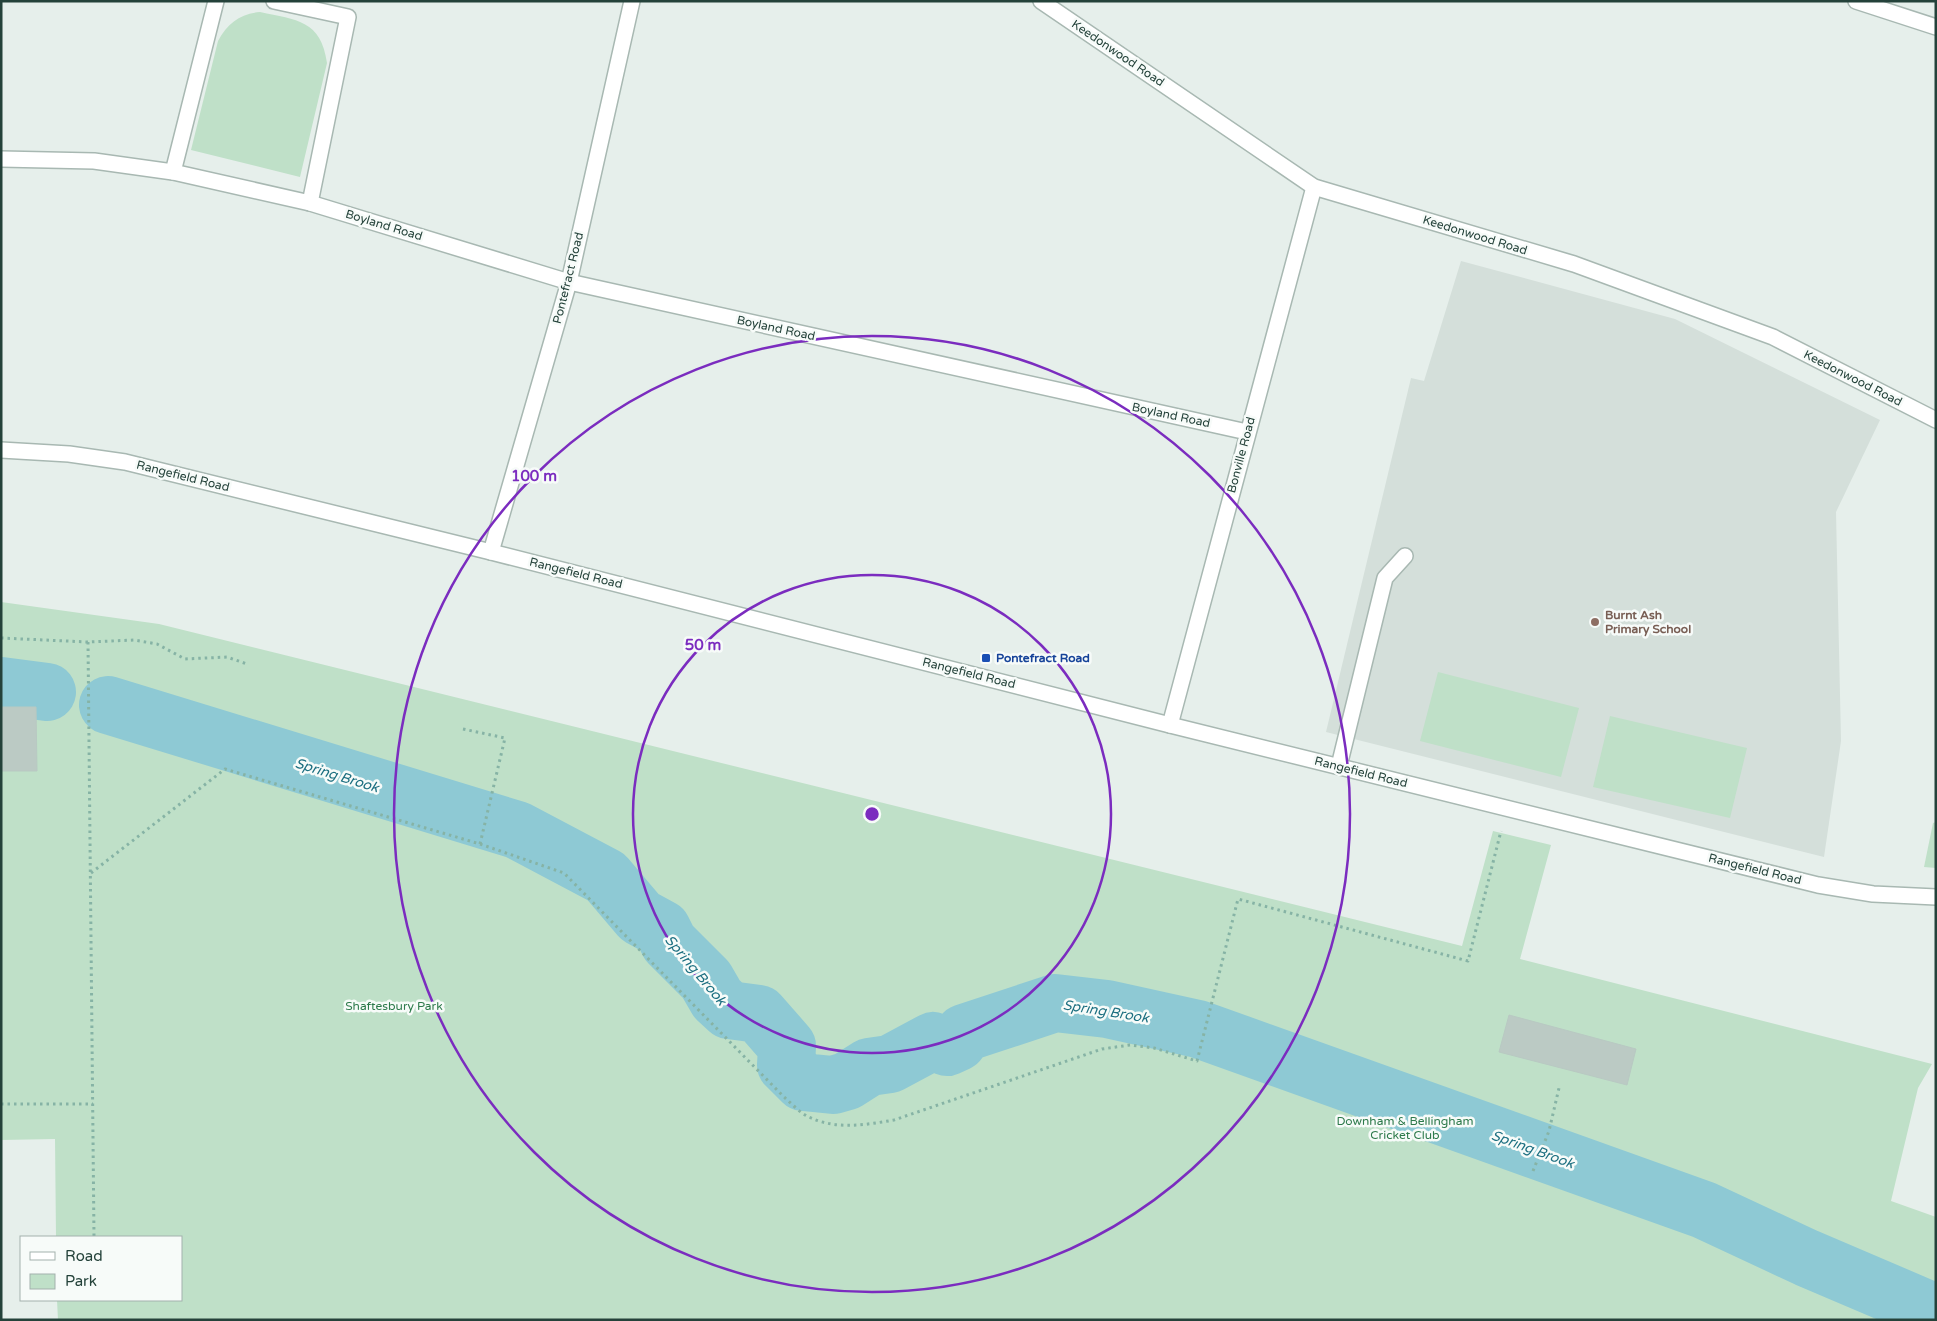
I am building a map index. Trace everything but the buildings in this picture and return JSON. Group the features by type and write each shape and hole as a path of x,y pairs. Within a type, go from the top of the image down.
{"street":[{"path":"172,172 216,1"},
{"path":"274,1 348,17 310,203"},
{"name":"Pontefract Road","path":"492,552 568,282 632,1"},
{"name":"Keedonwood Road","path":"1041,1 1314,187 1574,264 1773,337 1936,420"},
{"path":"1856,1 1936,27"},
{"name":"Boyland Road","path":"1,159 94,161 172,172 310,203 568,282 1247,432"},
{"name":"Bonville Road","path":"1170,725 1314,187"},
{"name":"Rangefield Road","path":"1,450 69,454 125,462 492,552 1170,725 1818,884 1873,894 1936,897"},
{"path":"1339,766 1386,578 1405,556"}],"path":[{"path":"1,638 88,642 142,641 157,644 185,659 227,657 247,664"},
{"path":"88,642 94,1236"},
{"path":"463,729 505,738 481,843"},
{"path":"91,873 225,769 481,843 564,873 784,1097 808,1117 835,1125 865,1125 894,1120 1102,1049 1130,1045 1154,1048 1197,1061 1238,898 1468,961 1505,806"},
{"path":"1533,1171 1550,1131 1559,1088"},
{"path":"1,1104 93,1104"}],"shaded area":[{"name":"Burnt Ash Primary School","path":"1461,261 1675,319 1880,420 1836,512 1841,741 1824,857 1326,732 1411,378 1424,381"}],"green space":[{"path":"260,12 285,17 305,24 313,30 324,49 327,63 300,177 191,150 218,41 235,20"},
{"name":"Shaftesbury Park","path":"1,602 159,624 1462,946 1493,831 1551,845 1520,959 1932,1064 1918,1088 1891,1201 1936,1217 1936,1320 58,1320 57,1301 182,1301 182,1236 56,1236 55,1139 1,1140"},
{"path":"1438,672 1579,708 1561,777 1420,741"},
{"path":"1610,716 1747,748 1730,818 1593,787"},
{"path":"1936,822 1936,868 1924,867 1933,823"}],"waterway":[{"path":"1,686 47,692"},
{"name":"Spring Brook","path":"108,705 517,830 606,877 640,917 662,929 669,943 706,980 717,999 729,1010 759,1014 787,1046 786,1065 803,1082 833,1085 847,1081 869,1067 890,1064 933,1041 947,1047 958,1042 964,1033 1055,1003 1107,1009 1198,1029 1704,1210 1807,1258 1936,1313"}],"place":[{"name":"Burnt Ash Primary School","path":"1595,622"},
{"name":"Pontefract Road","path":"986,658"}],"park label":[{"name":"Downham & Bellingham Cricket Club","path":"1405,1128"}]}
